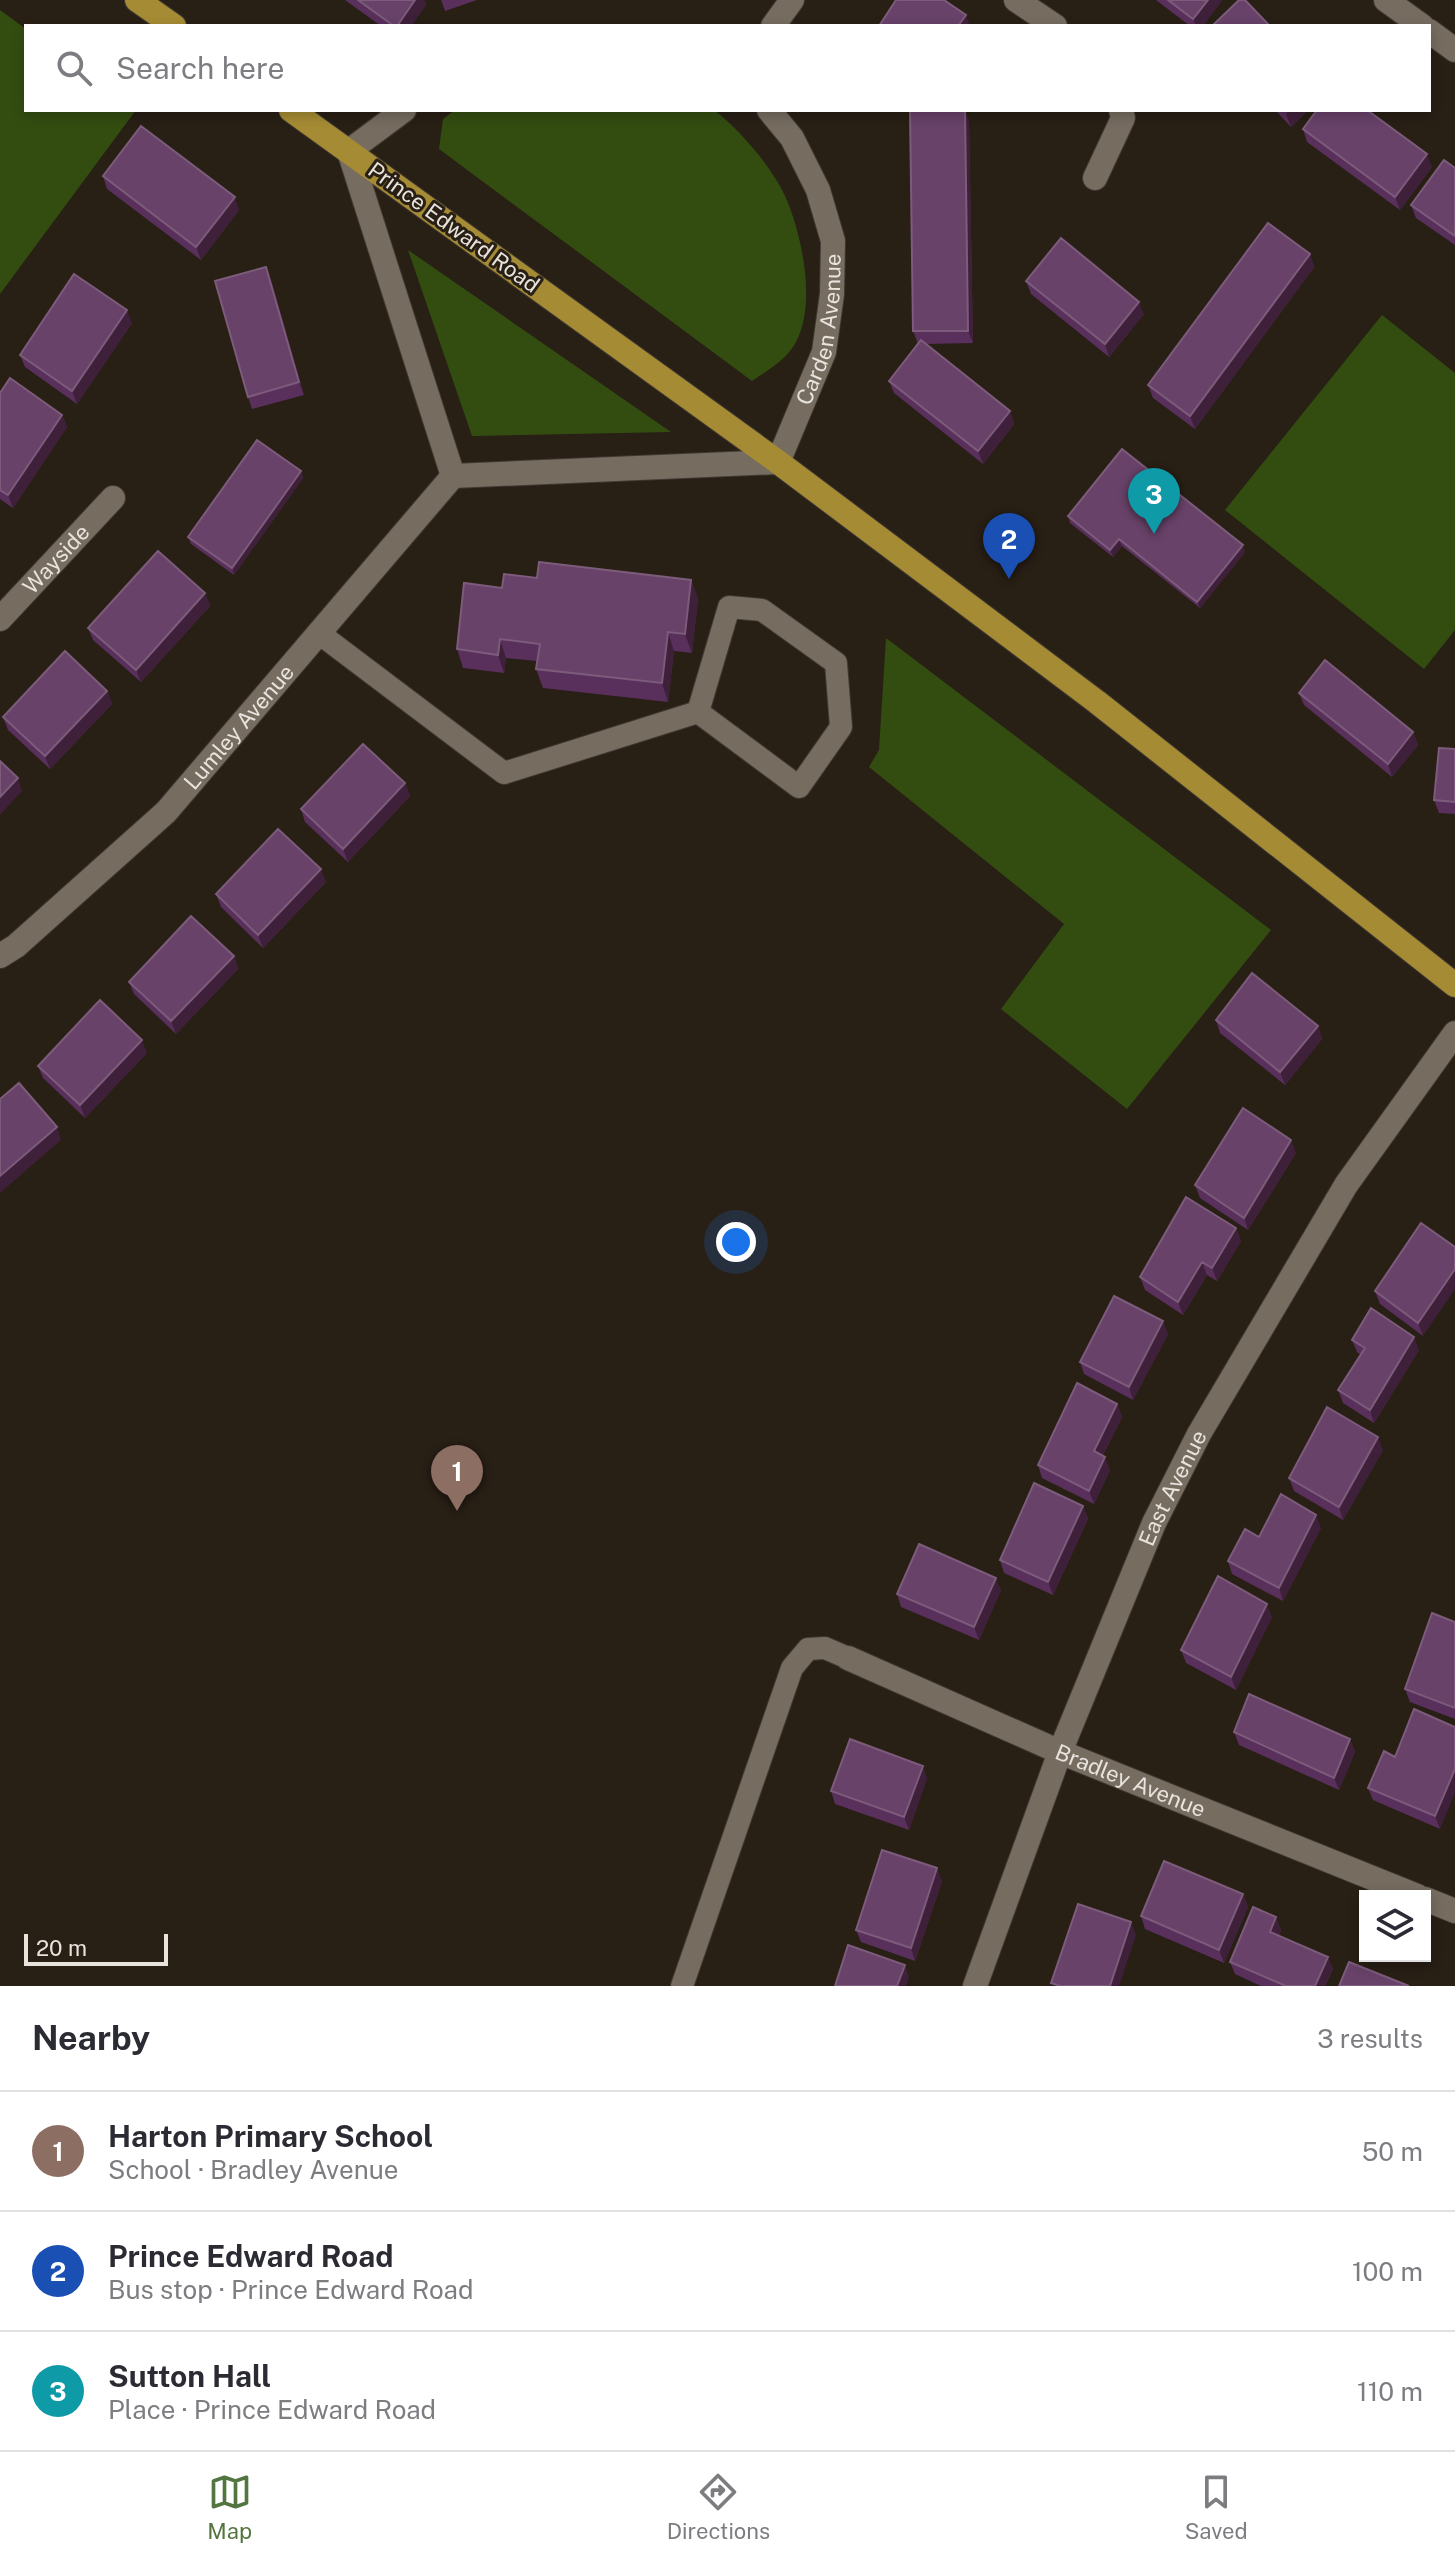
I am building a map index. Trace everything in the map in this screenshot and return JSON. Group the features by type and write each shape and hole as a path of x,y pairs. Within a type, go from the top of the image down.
{"main road":[{"path":"137,0 171,24"},
{"name":"Prince Edward Road","path":"294,112 778,462 1109,711 1455,985"}],"street":[{"path":"774,24 792,0"},
{"path":"1016,0 1052,24"},
{"path":"1386,0 1419,24"},
{"path":"1431,32 1455,50"},
{"path":"401,112 349,151 453,476 778,462"},
{"name":"Carden Avenue","path":"771,112 792,138 818,190 833,241 832,294 824,352 778,462"},
{"path":"1095,178 1123,118 1122,112"},
{"name":"Lumley Avenue","path":"0,956 16,946 166,812 453,476"},
{"name":"Wayside","path":"0,619 113,498"},
{"name":"East Avenue","path":"975,1986 1060,1752 1154,1523 1199,1434 1346,1185 1455,1033"},
{"name":"Bradley Avenue","path":"848,1658 1060,1752 1402,1890"},
{"path":"1431,1901 1455,1911"}],"lane":[{"path":"729,607 762,610 836,663 841,727 799,787 698,712 729,607"},
{"path":"320,634 504,773 698,712"},
{"path":"682,1986 792,1668 808,1649 825,1648 848,1658"}],"green space":[{"path":"0,10 24,28 24,112 135,112 0,294"},
{"path":"452,112 716,112 763,161 785,196 797,229 804,268 806,306 803,324 793,347 777,364 752,381 439,149 443,119"},
{"path":"408,250 671,432 472,436"},
{"path":"1382,315 1455,373 1455,630 1424,669 1225,510"},
{"path":"886,638 1271,930 1127,1109 1001,1009 1064,924 869,767 879,750"}],"building":[{"path":"358,0 415,0 398,24 391,24"},
{"path":"896,0 944,0 966,15 959,24 880,24"},
{"path":"1168,0 1208,0 1193,19"},
{"path":"1239,0 1245,0 1268,24 1214,24"},
{"path":"910,112 965,112 968,331 913,331"},
{"path":"1316,112 1370,112 1427,154 1395,197 1303,129"},
{"path":"141,126 235,197 196,247 103,176"},
{"path":"1444,160 1455,168 1455,236 1411,205"},
{"path":"1268,223 1310,254 1190,416 1148,385"},
{"path":"1061,238 1139,302 1105,344 1026,281"},
{"path":"266,267 299,382 248,397 215,281"},
{"path":"74,274 127,310 72,391 20,355"},
{"path":"921,340 1010,411 978,451 889,381"},
{"path":"10,378 62,415 8,495 0,490 0,393"},
{"path":"257,440 301,471 232,568 188,537"},
{"path":"1122,449 1243,545 1197,602 1119,539 1110,550 1068,516"},
{"path":"158,551 205,593 136,670 88,628"},
{"path":"539,562 691,580 685,634 668,632 662,683 536,669 540,644 500,639 498,655 457,649 464,583 502,588 504,574 537,578"},
{"path":"65,651 107,691 45,756 3,717"},
{"path":"1325,660 1413,732 1388,764 1299,693"},
{"path":"363,744 405,783 343,849 301,809"},
{"path":"1439,748 1455,749 1455,802 1434,800"},
{"path":"0,761 18,778 0,797"},
{"path":"278,829 321,869 258,935 216,894"},
{"path":"191,916 234,956 171,1021 129,982"},
{"path":"1252,973 1318,1026 1280,1072 1216,1020"},
{"path":"100,1000 142,1040 80,1105 38,1066"},
{"path":"19,1083 57,1127 0,1176 0,1099"},
{"path":"1243,1108 1291,1140 1244,1218 1195,1185"},
{"path":"1186,1197 1236,1228 1212,1268 1202,1262 1178,1302 1140,1277"},
{"path":"1421,1223 1455,1247 1455,1269 1418,1323 1375,1291"},
{"path":"1114,1296 1163,1321 1129,1387 1080,1362"},
{"path":"1371,1308 1414,1337 1370,1410 1338,1390 1365,1348 1352,1340"},
{"path":"1077,1383 1117,1404 1094,1451 1105,1457 1089,1491 1038,1465"},
{"path":"1327,1407 1378,1437 1339,1507 1289,1478"},
{"path":"1034,1483 1083,1506 1048,1582 1000,1560"},
{"path":"1281,1494 1316,1515 1279,1588 1228,1561 1245,1529 1259,1537"},
{"path":"919,1544 996,1578 974,1627 897,1594"},
{"path":"1218,1576 1267,1604 1231,1677 1181,1650"},
{"path":"1432,1613 1455,1622 1455,1708 1405,1689"},
{"path":"1249,1694 1350,1739 1334,1778 1234,1732"},
{"path":"1414,1709 1455,1727 1455,1769 1435,1816 1368,1788 1384,1751 1395,1757"},
{"path":"850,1739 923,1766 904,1817 831,1791"},
{"path":"882,1850 937,1868 911,1948 856,1930"},
{"path":"1164,1861 1243,1894 1219,1950 1141,1916"},
{"path":"1078,1904 1131,1922 1110,1986 1060,1986 1051,1983"},
{"path":"1253,1907 1276,1917 1270,1932 1328,1957 1315,1986 1286,1986 1230,1962"},
{"path":"848,1945 905,1965 897,1986 835,1986"},
{"path":"1349,1962 1409,1986 1339,1986"}],"place":[{"name":"Sutton Hall","path":"1154,534"},
{"name":"Prince Edward Road","path":"1009,579"},
{"name":"Harton Primary School","path":"457,1511"}]}
